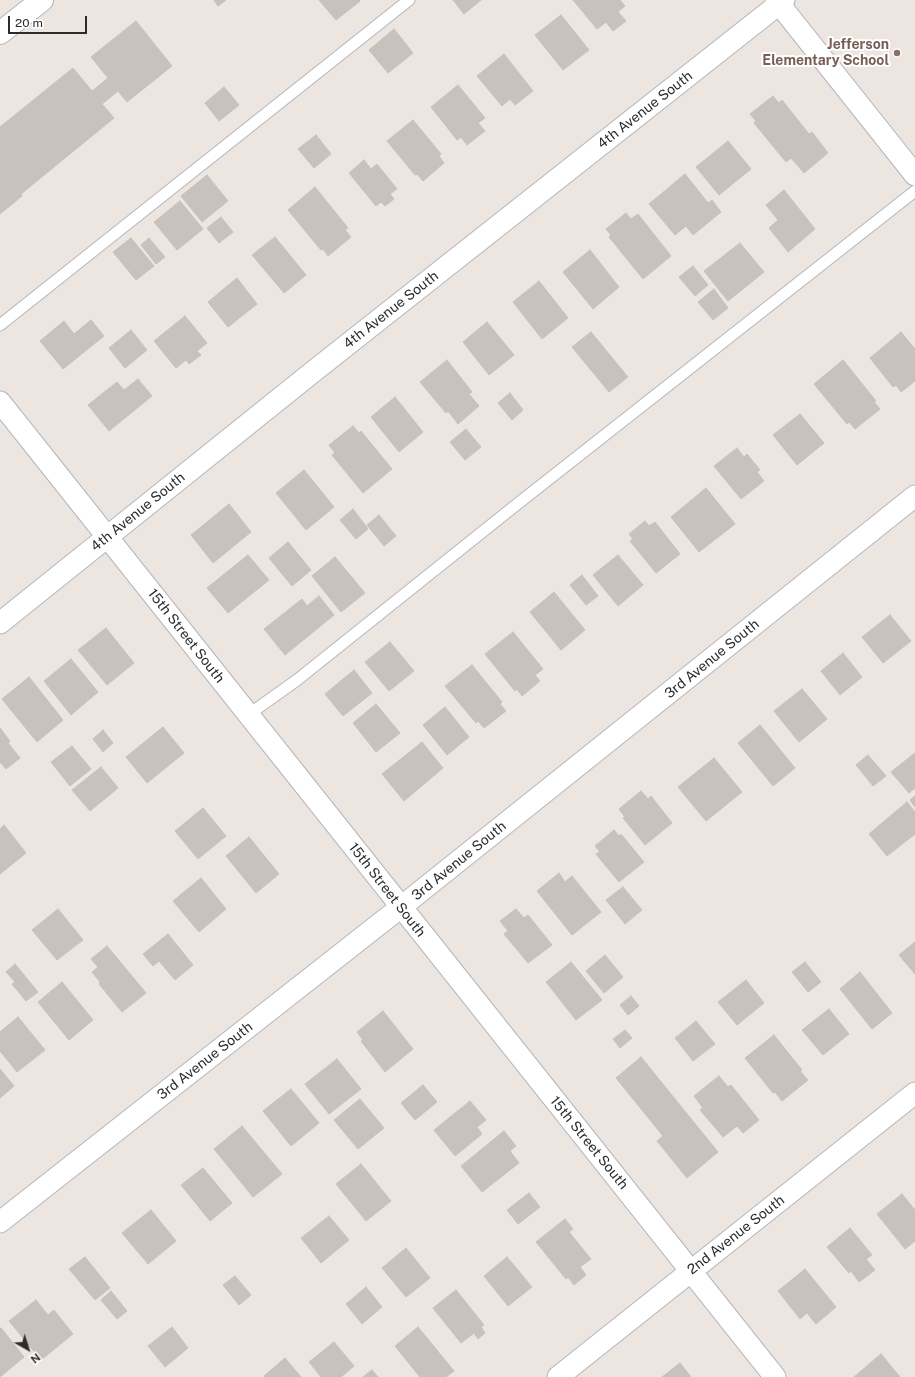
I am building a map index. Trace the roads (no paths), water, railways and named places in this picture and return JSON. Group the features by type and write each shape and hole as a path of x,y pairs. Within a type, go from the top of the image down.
{"street":[{"path":"0,33 42,0"},
{"path":"780,1 915,175"},
{"name":"4th Avenue South","path":"0,623 326,361 780,1"},
{"name":"15th Street South","path":"0,402 775,1377"},
{"name":"3rd Avenue South","path":"0,1222 401,907 915,496"},
{"name":"2nd Avenue South","path":"558,1377 915,1093"}],"lane":[{"path":"0,325 409,0"},
{"path":"248,715 298,680 516,505 915,191"}],"place":[{"name":"Jefferson Elementary School","path":"897,53"}]}
